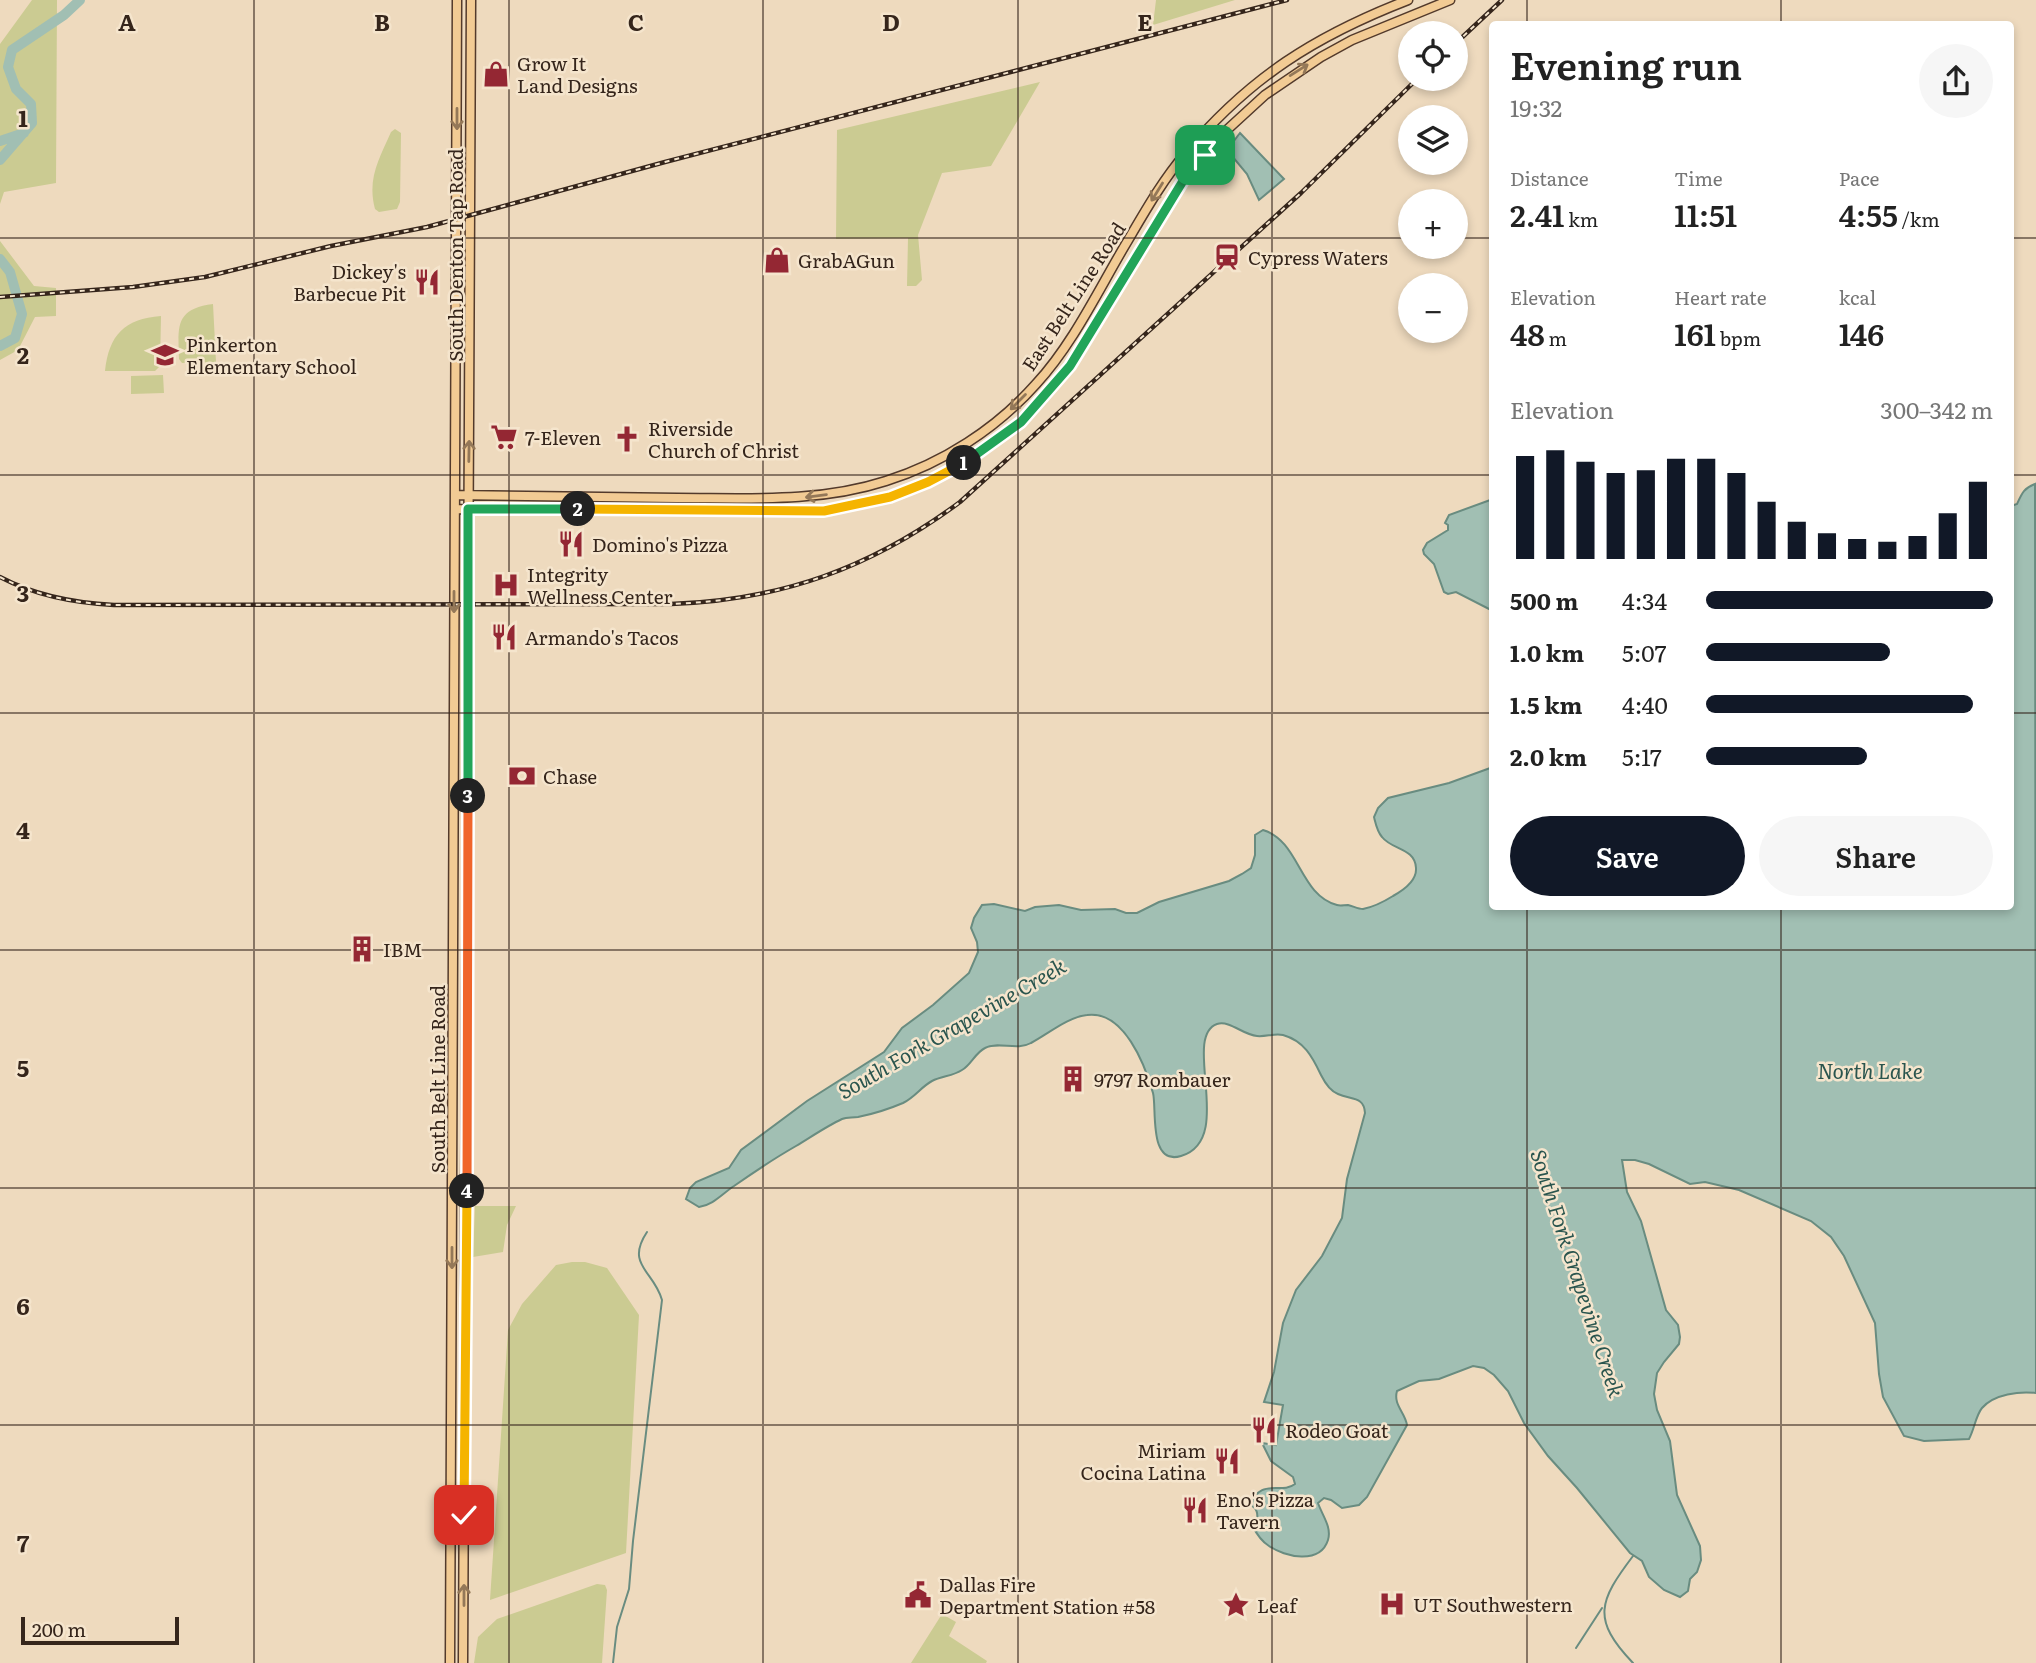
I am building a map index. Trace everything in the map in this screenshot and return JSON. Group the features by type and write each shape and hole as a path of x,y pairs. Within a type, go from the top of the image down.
{"main road":[{"name":"South Denton Tap Road","path":"455,495 457,0"},
{"name":"South Denton Tap Road","path":"468,509 471,0"},
{"name":"East Belt Line Road","path":"455,495 793,499 855,490 904,475 967,444 1010,411 1038,383 1063,349 1161,185 1220,115 1280,64 1341,28 1408,0"},
{"name":"East Belt Line Road","path":"455,509 824,511 890,497 930,481 991,446 1021,422 1048,393 1089,338 1186,176 1211,147 1265,95 1321,57 1352,40 1448,0"},
{"path":"457,50 471,51"},
{"path":"1265,95 1268,85 1266,75"},
{"path":"1199,139 1211,147"},
{"path":"457,148 471,147"},
{"path":"456,281 471,282"},
{"path":"456,379 470,379"},
{"path":"1038,383 1048,393"},
{"path":"924,466 930,481"},
{"name":"South Belt Line Road","path":"450,1663 455,495"},
{"name":"South Belt Line Road","path":"463,1663 468,509"},
{"path":"454,625 468,628"},
{"path":"453,1012 466,1012"},
{"path":"451,1458 464,1459"}],"green space":[{"path":"32,0 57,0 56,183 4,192 0,204 0,44"},
{"path":"1156,0 1235,0 1153,25"},
{"path":"1040,82 991,166 942,173 918,235 922,280 916,286 907,286 908,238 836,239 837,130"},
{"path":"395,129 401,133 400,202 397,209 379,212 375,209 373,198 373,179 382,151"},
{"path":"0,241 34,286 56,288 56,316 35,317 18,350 0,360"},
{"path":"213,304 216,362 182,363 179,359 181,321 192,310"},
{"path":"161,316 160,366 155,371 105,371 110,348 121,331 137,321"},
{"path":"163,375 164,393 131,394 131,376"},
{"path":"475,1206 516,1206 507,1225 503,1252 473,1257"},
{"path":"585,1262 607,1268 639,1315 626,1553 490,1600 508,1330 522,1304 556,1265"},
{"path":"597,1584 605,1585 607,1590 602,1663 474,1663 478,1637 497,1619"},
{"path":"942,1614 956,1622 949,1636 987,1661 986,1663 911,1663"}],"water":[{"path":"1240,133 1284,179 1259,200 1247,174 1227,150"},
{"name":"North Lake","path":"2035,484 2036,1393 2008,1394 1987,1403 1980,1411 1969,1439 1924,1441 1904,1436 1883,1397 1875,1323 1844,1256 1831,1237 1811,1221 1739,1190 1705,1182 1690,1184 1649,1164 1622,1160 1627,1192 1641,1221 1666,1310 1678,1325 1680,1337 1679,1344 1657,1373 1654,1394 1657,1410 1670,1441 1677,1495 1700,1546 1701,1560 1697,1572 1690,1579 1688,1591 1680,1597 1664,1590 1649,1577 1642,1561 1630,1553 1548,1456 1524,1423 1508,1391 1494,1375 1484,1368 1473,1366 1439,1379 1419,1381 1397,1391 1398,1404 1407,1425 1367,1497 1359,1505 1342,1508 1324,1498 1318,1503 1329,1535 1324,1548 1318,1553 1293,1556 1266,1544 1257,1534 1252,1525 1257,1520 1256,1510 1251,1505 1255,1497 1265,1489 1295,1484 1293,1477 1271,1461 1262,1443 1276,1445 1283,1405 1264,1402 1274,1372 1283,1323 1296,1290 1322,1256 1342,1218 1347,1179 1365,1113 1359,1101 1330,1089 1306,1050 1290,1038 1280,1035 1252,1035 1222,1023 1207,1033 1204,1048 1207,1111 1205,1130 1197,1146 1181,1156 1170,1157 1163,1152 1159,1144 1153,1093 1145,1068 1131,1042 1112,1021 1087,1015 1065,1022 1026,1045 996,1045 985,1048 962,1070 932,1081 903,1103 836,1122 765,1165 709,1204 699,1207 686,1199 690,1188 696,1182 729,1168 741,1150 807,1101 884,1052 902,1028 969,973 978,952 971,928 982,905 994,904 1025,911 1035,907 1059,905 1081,910 1115,909 1137,913 1159,902 1229,881 1242,874 1251,868 1255,855 1255,835 1263,830 1285,845 1307,880 1324,899 1338,905 1367,908 1401,891 1409,885 1416,873 1412,857 1386,841 1379,832 1374,817 1378,808 1388,798 1449,783 1489,768 1489,910 2014,910 2014,505 2028,487"},
{"path":"1489,500 1489,609 1456,592 1444,592 1434,564 1424,554 1427,543 1448,530 1445,523 1449,515"}],"waterway":[{"path":"0,160 32,123 31,104 16,89 8,67 12,50 64,15 80,0"},
{"path":"0,141 24,133"},
{"path":"0,259 10,272 22,314 15,338 0,346"},
{"path":"613,1663 617,1627 629,1589 662,1300 640,1260 641,1243 647,1232"},
{"path":"1633,1556 1613,1586 1604,1610 1610,1634 1633,1663"},
{"path":"1576,1648 1602,1608"}],"railway":[{"path":"0,297 133,287 205,277 331,246 427,227 665,162 1287,0"},
{"path":"1468,32 1502,0"},
{"path":"0,577 56,597 114,605 671,604 750,596 824,576 893,545 960,502 1301,193 1405,91"}],"place":[{"name":"Grow It Land Designs","path":"496,74"},
{"name":"Cypress Waters","path":"1227,257"},
{"name":"GrabAGun","path":"777,260"},
{"name":"Dickey's Barbecue Pit","path":"427,282"},
{"name":"Pinkerton Elementary School","path":"165,355"},
{"name":"7-Eleven","path":"504,437"},
{"name":"Riverside Church of Christ","path":"627,439"},
{"name":"Domino's Pizza","path":"571,544"},
{"name":"Integrity Wellness Center","path":"506,585"},
{"name":"Armando's Tacos","path":"504,637"},
{"name":"Chase","path":"522,776"},
{"name":"IBM","path":"362,949"},
{"name":"9797 Rombauer","path":"1073,1079"},
{"name":"Rodeo Goat","path":"1264,1430"},
{"name":"Miriam Cocina Latina","path":"1227,1461"},
{"name":"Eno's Pizza Tavern","path":"1195,1510"},
{"name":"Dallas Fire Department Station #58","path":"918,1595"},
{"name":"UT Southwestern","path":"1392,1604"},
{"name":"Leaf","path":"1236,1605"}],"route":[{"path":"464,1515 468,509 793,513 857,505 890,497 930,481 991,446 1021,422 1048,393 1089,338 1186,176 1205,155"}],"water label":[{"name":"South Fork Grapevine Creek","path":"951,1027"},
{"name":"South Fork Grapevine Creek","path":"1579,1273"}]}
